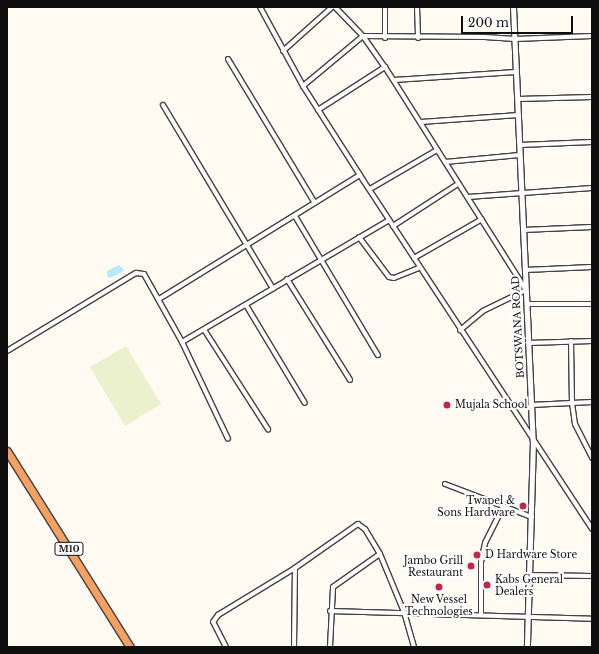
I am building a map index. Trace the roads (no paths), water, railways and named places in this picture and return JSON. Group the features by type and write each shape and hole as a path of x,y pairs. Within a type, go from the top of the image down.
{"highway":[{"name":"M10","path":"7,451 130,647"}],"street":[{"path":"283,51 332,7"},
{"path":"335,7 363,36 394,80 526,290 483,311 460,330"},
{"path":"385,7 385,38"},
{"path":"417,7 418,38"},
{"name":"BOTSWANA ROAD","path":"513,7 533,441 532,517 528,575 527,647"},
{"path":"262,8 283,51 318,110 370,189 419,268 592,529"},
{"path":"303,86 363,36 385,38 491,37 515,39 592,36"},
{"path":"228,59 316,203"},
{"path":"318,110 385,67"},
{"path":"394,80 516,72"},
{"path":"518,100 592,97"},
{"path":"163,105 272,288"},
{"path":"421,122 519,114"},
{"path":"520,145 592,142"},
{"path":"370,189 438,150"},
{"path":"445,162 520,155"},
{"path":"159,299 245,244 295,216 360,175"},
{"path":"393,226 458,184"},
{"path":"468,197 522,194 539,190 592,188"},
{"path":"295,216 378,355"},
{"path":"414,258 482,219"},
{"path":"182,342 205,331 272,288 389,220"},
{"path":"523,230 592,227"},
{"path":"359,237 389,277 394,278 419,268"},
{"path":"525,270 592,267"},
{"path":"7,351 136,273 147,276 182,342 228,439"},
{"path":"287,279 350,380"},
{"path":"527,304 592,304"},
{"path":"246,305 305,403"},
{"path":"205,331 268,429"},
{"path":"571,341 572,403 575,424 592,458"},
{"path":"528,342 592,341"},
{"path":"531,405 592,402"},
{"path":"445,484 532,517"},
{"path":"481,614 481,562 485,543 503,507"},
{"path":"226,647 213,622 218,615 295,568 358,524 365,529 380,554 404,612 414,647"},
{"path":"330,647 330,611 333,586 380,554"},
{"path":"294,647 295,568"},
{"path":"528,575 592,576"},
{"path":"330,611 481,614 592,619"}],"water":[{"path":"119,265 124,270 122,272 110,278 107,276 107,271"}],"place":[{"name":"Mujala School","path":"447,405"},
{"name":"Twapel & Sons Hardware","path":"523,506"},
{"name":"D Hardware Store","path":"477,555"},
{"name":"Jambo Grill Restaurant","path":"471,566"},
{"name":"Kabs General Dealers","path":"487,585"},
{"name":"New Vessel Technologies","path":"439,587"}]}
